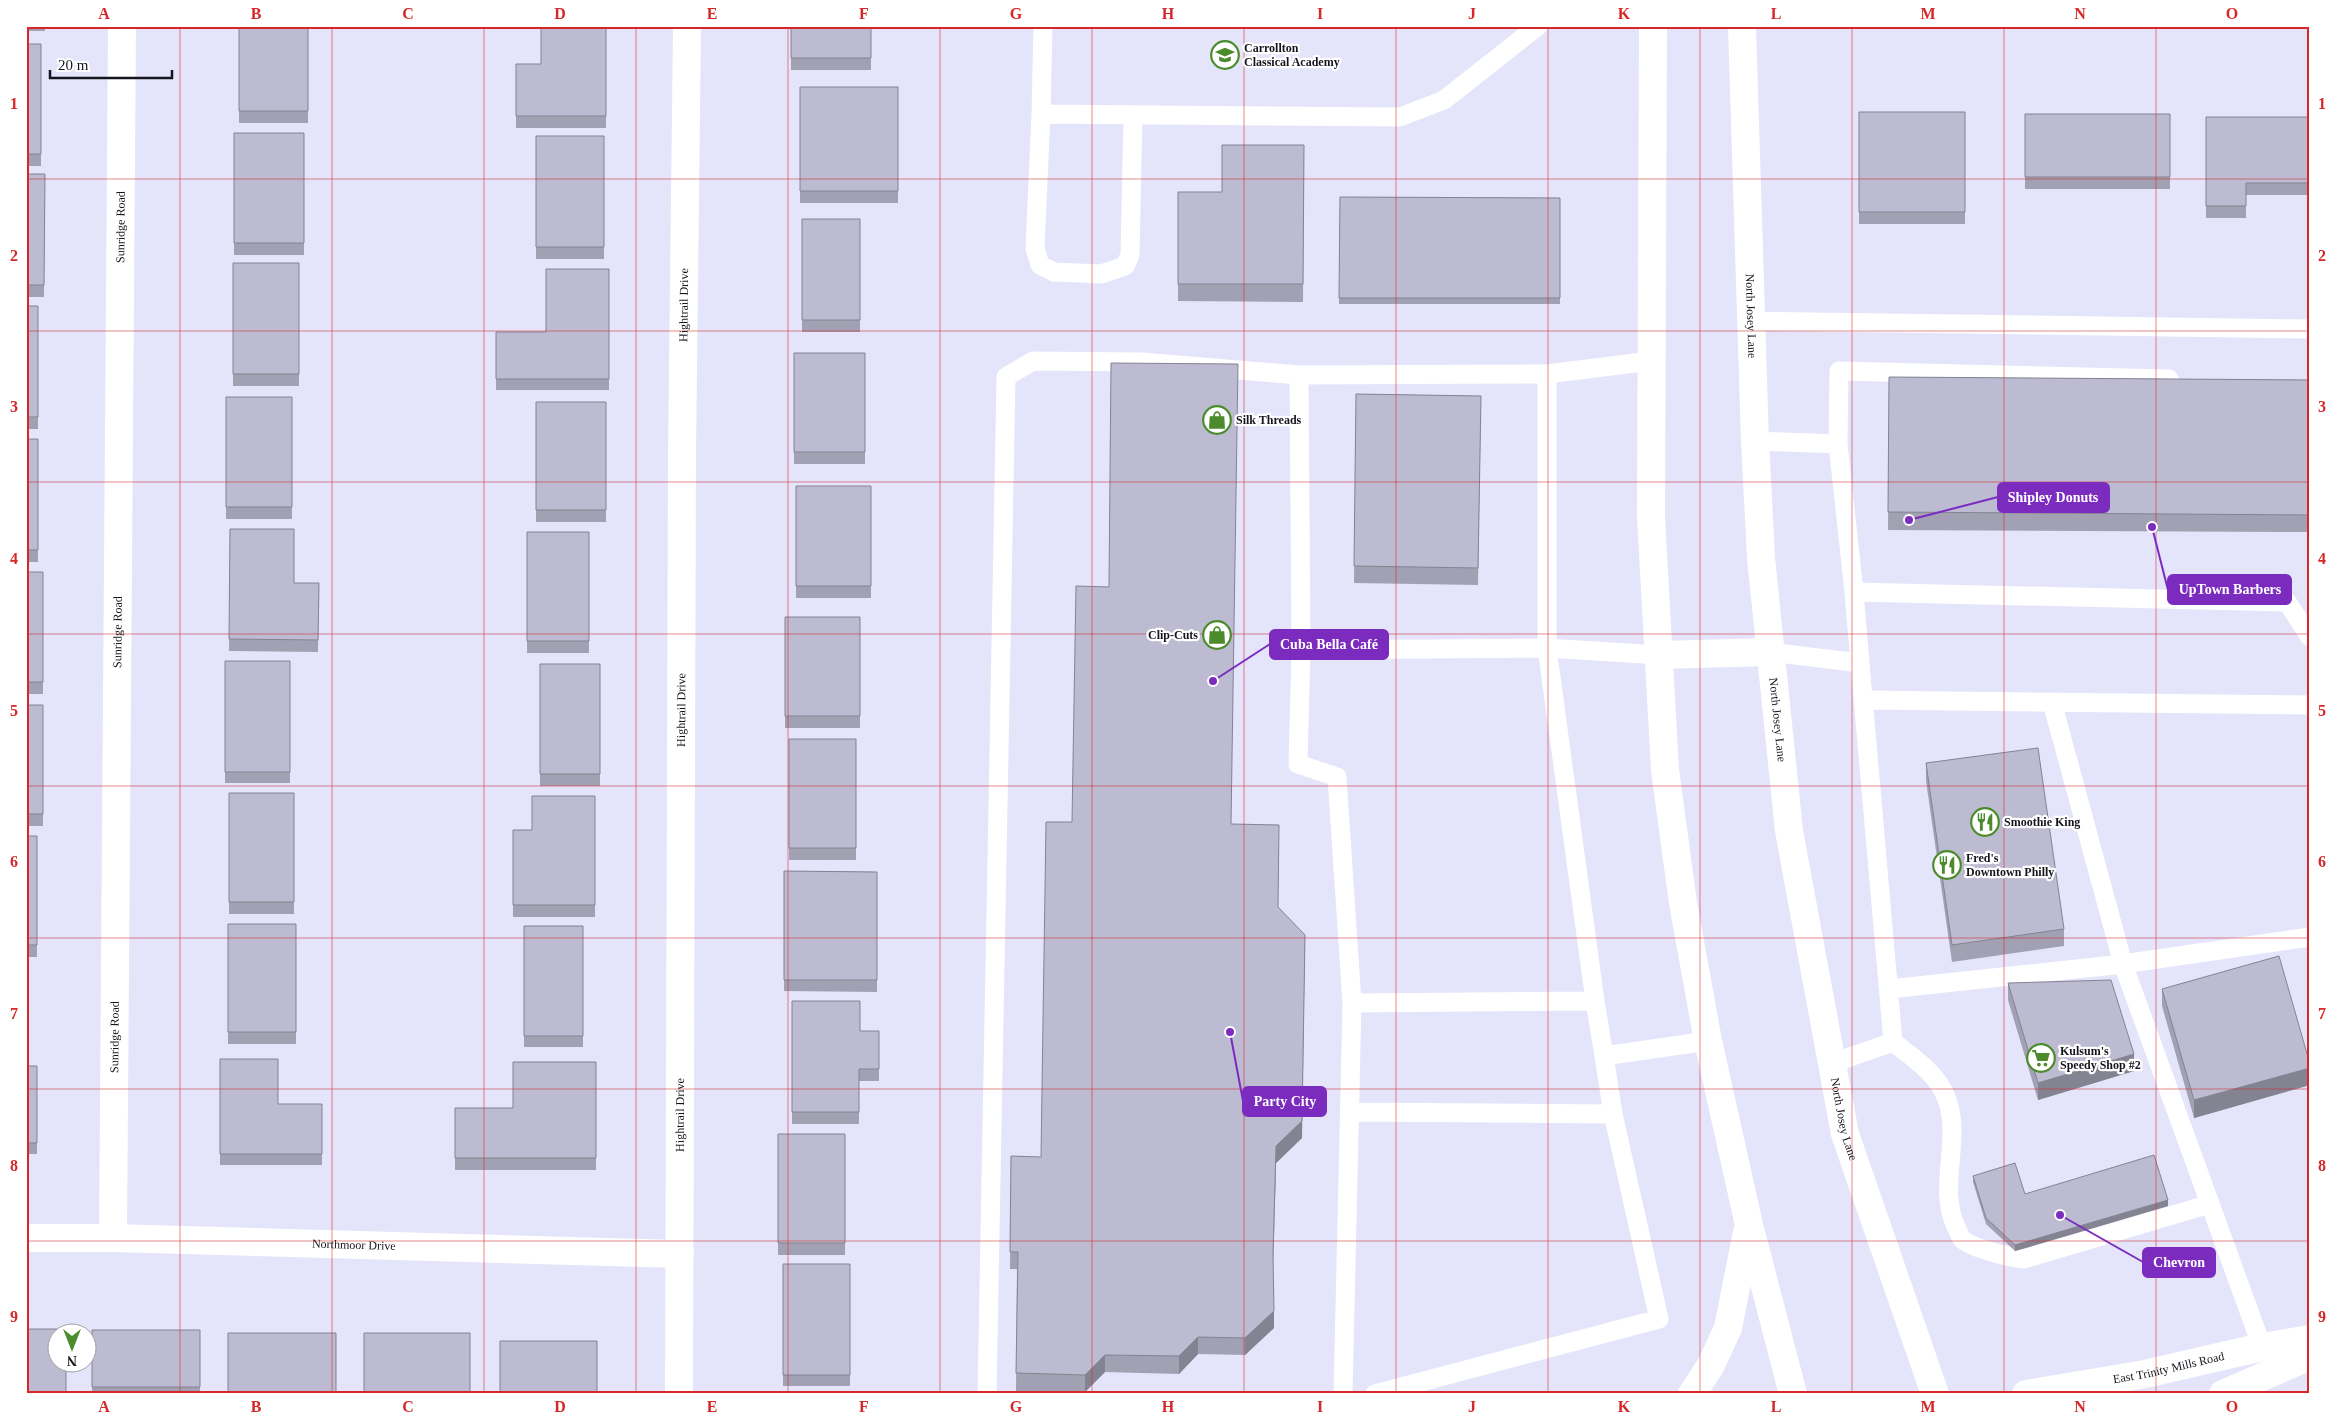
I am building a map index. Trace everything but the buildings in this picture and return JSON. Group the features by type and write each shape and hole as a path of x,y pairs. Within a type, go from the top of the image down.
{"main road":[{"name":"Sunridge Road","path":"113,1238 122,26"},
{"name":"Hightrail Drive","path":"679,1394 682,465 687,26"},
{"path":"1653,26 1651,517 1665,770 1683,903 1708,1041 1748,1226 1793,1394"},
{"name":"North Josey Lane","path":"1742,26 1755,441 1761,558 1789,831 1844,1134 1936,1394"},
{"path":"1659,655 1770,652"},
{"path":"1692,1394 1711,1365 1728,1328 1748,1226"},
{"name":"Northmoor Drive","path":"26,1238 113,1238 680,1254"},
{"name":"East Trinity Mills Road","path":"2026,1394 2145,1374 2262,1347 2310,1339"},
{"path":"2223,1394 2310,1356"}],"lane":[{"path":"1043,26 1035,248 1040,265 1054,272 1101,274 1125,266 1130,255 1133,115"},
{"path":"1041,114 1400,118 1444,100 1538,26"},
{"path":"1751,322 2310,329"},
{"path":"987,1394 1006,377 1033,361 1142,362 1299,375 1547,374 1651,361"},
{"path":"2182,380 1839,371 1838,444 1864,700 1893,1042 1930,1073 1946,1096 1953,1133 1948,1193 1952,1219 1962,1239 1999,1256 2024,1259 2210,1204"},
{"path":"1375,1394 1659,1319 1613,1114 1595,1001 1547,648 1547,374"},
{"path":"1299,375 1301,650 1298,764 1337,777 1352,1003 1343,1394"},
{"path":"1755,441 1838,444"},
{"path":"1854,592 2287,602 2310,637"},
{"path":"1301,650 1547,648 1659,655"},
{"path":"1770,652 1860,663"},
{"path":"1864,700 2310,705"},
{"path":"2052,702 2123,964 2262,1347"},
{"path":"1889,989 2123,964 2310,937"},
{"path":"1352,1003 1595,1001"},
{"path":"1604,1056 1708,1041"},
{"path":"1830,1064 1893,1042"},
{"path":"1350,1112 1613,1114"}],"place":[{"name":"Carrollton Classical Academy","path":"1225,55"},
{"name":"Silk Threads","path":"1217,420"},
{"name":"Shipley Donuts","path":"1909,520"},
{"name":"UpTown Barbers","path":"2152,527"},
{"name":"Clip-Cuts","path":"1217,635"},
{"name":"Cuba Bella Café","path":"1213,681"},
{"name":"Smoothie King","path":"1985,822"},
{"name":"Fred's Downtown Philly","path":"1947,865"},
{"name":"Party City","path":"1230,1032"},
{"name":"Kulsum's Speedy Shop #2","path":"2041,1058"},
{"name":"Chevron","path":"2060,1215"}]}
